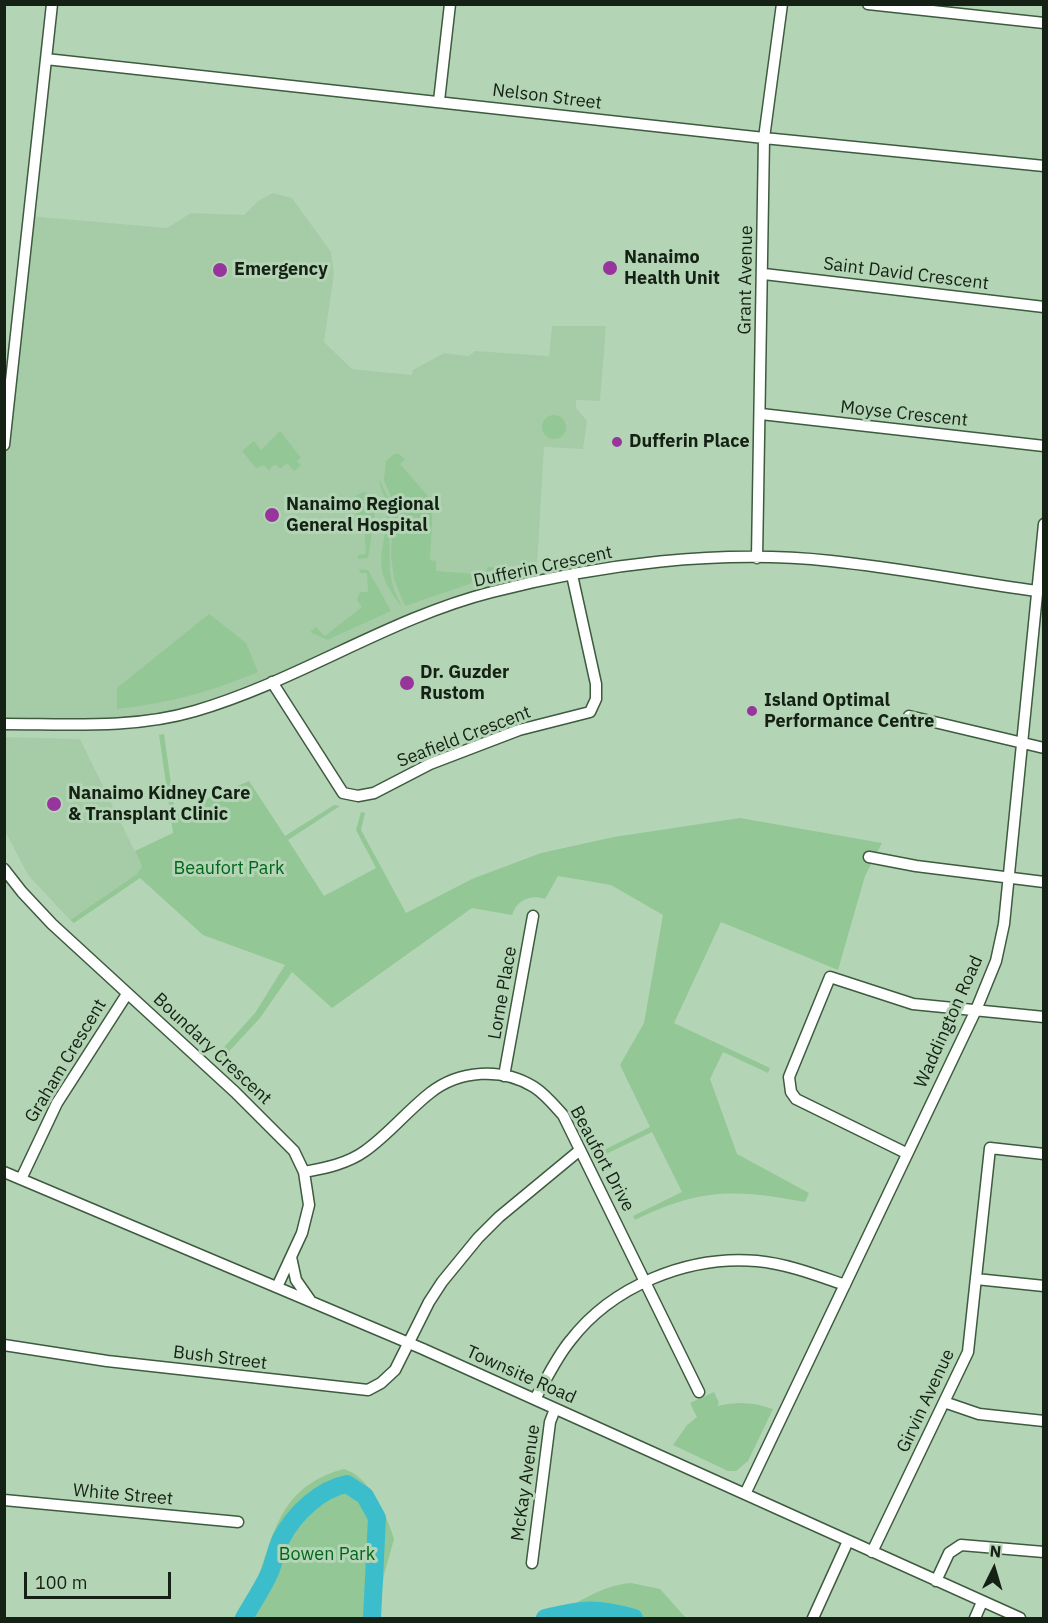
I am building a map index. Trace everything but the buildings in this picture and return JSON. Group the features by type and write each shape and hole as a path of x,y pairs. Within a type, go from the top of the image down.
{"street":[{"path":"4,445 9,359 52,4"},
{"path":"439,101 450,4"},
{"name":"Grant Avenue","path":"757,558 764,274 764,138 782,4"},
{"path":"868,4 1044,23"},
{"name":"Nelson Street","path":"46,59 764,138 1044,166"},
{"name":"Saint David Crescent","path":"764,274 1044,307"},
{"name":"Moyse Crescent","path":"761,414 1044,446"},
{"name":"Waddington Road","path":"745,1494 976,1010 996,962 1004,924 1039,617 1037,591 1044,524"},
{"name":"Dufferin Crescent","path":"4,724 109,724 149,720 193,711 272,682 403,623 491,592 572,575 674,561 757,558 831,561 1037,591"},
{"name":"Seafield Crescent","path":"272,682 343,793 358,796 374,793 430,764 519,730 590,712 596,699 596,684 572,575"},
{"path":"909,716 1044,748"},
{"path":"869,857 916,866 1044,882"},
{"name":"Boundary Crescent","path":"4,869 33,906 286,1140 304,1172 309,1205 306,1219 277,1287"},
{"name":"Lorne Place","path":"504,1076 533,916"},
{"path":"906,1153 796,1099 790,1092 789,1077 830,977 913,1004 1044,1017"},
{"name":"Graham Crescent","path":"21,1179 57,1102 127,994"},
{"name":"Beaufort Drive","path":"304,1172 338,1164 364,1152 425,1097 446,1083 475,1074 504,1076 534,1087 548,1098 563,1116 699,1392"},
{"name":"Girvin Avenue","path":"872,1552 968,1352 990,1148 1044,1154"},
{"name":"Bush Street","path":"4,1345 107,1361 359,1390 374,1388 392,1375 442,1282 478,1238 499,1217 580,1150"},
{"name":"Townsite Road","path":"4,1172 408,1343 1020,1618"},
{"path":"291,1257 296,1280 311,1301"},
{"path":"535,1400 570,1341 583,1327 600,1310 645,1282 706,1263 755,1261 800,1269 845,1285"},
{"path":"976,1279 1044,1286"},
{"path":"944,1402 979,1414 1044,1422"},
{"name":"McKay Avenue","path":"532,1563 550,1422 555,1409"},
{"name":"White Street","path":"4,1500 238,1522"},
{"path":"813,1618 848,1541"},
{"path":"936,1581 949,1553 961,1545 1044,1552"},
{"path":"975,1618 982,1602"}],"shaded area":[{"name":"Nanaimo Regional General Hospital","path":"273,193 292,198 331,252 334,274 324,342 352,369 412,375 413,370 444,353 469,356 475,351 549,356 552,326 606,326 600,401 576,400 576,408 587,421 583,449 544,447 536,582 491,592 272,682 171,716 5,724 4,445 29,216 167,228 191,213 244,215 258,201"},
{"path":"4,737 80,739 142,866 137,874 70,920 28,875 5,831"}],"green space":[{"path":"554,415 559,416 565,422 565,432 559,438 554,439 549,438 543,432 542,427 543,422 549,416"},
{"path":"280,431 301,458 297,461 301,465 294,471 287,463 280,469 277,465 272,466 269,471 264,465 256,468 242,451 254,441 261,450"},
{"path":"394,454 399,454 405,459 400,464 433,502 430,560 436,561 436,571 486,575 487,567 513,569 405,606 394,579 391,555 393,502 384,480 386,461"},
{"path":"379,479 389,500 390,572 394,590 402,607 385,581 382,570 387,507"},
{"path":"364,492 372,496 375,513 368,558 358,559 358,555 366,554 364,523 354,522 359,501 355,496"},
{"path":"359,569 368,570 391,611 327,640 310,632 316,627 325,636 362,607 357,600 360,592 368,592 367,573 360,573"},
{"path":"209,614 246,643 258,672 189,696 117,709 117,688"},
{"name":"Beaufort Park","path":"164,734 175,812 249,781 285,836 334,805 340,806 288,840 324,896 376,868 356,830 361,812 365,813 361,830 406,913 472,879 541,853 614,837 740,818 882,843 865,876 838,970 721,922 674,1023 770,1068 768,1073 723,1052 710,1079 737,1154 809,1193 805,1202 758,1195 718,1194 679,1202 635,1220 633,1216 682,1192 652,1132 604,1155 602,1151 650,1127 620,1065 644,1023 663,915 611,885 558,876 545,899 529,898 517,905 512,915 472,908 332,1008 292,972 260,1018 222,1059 217,1055 255,1013 285,965 203,935 140,878 74,923 70,920 137,874 142,866 135,851 173,833 159,735"},
{"path":"714,1392 719,1403 717,1406 745,1403 773,1409 748,1461 736,1471 728,1471 673,1445 687,1425 697,1417 690,1403"},
{"name":"Bowen Park","path":"344,1469 353,1473 369,1488 382,1508 394,1539 384,1575 378,1618 240,1618 254,1589 275,1530 293,1499 323,1476"},
{"path":"631,1583 660,1589 686,1618 546,1618 597,1592"}],"waterway":[{"path":"244,1618 271,1570 286,1530 300,1512 318,1497 347,1484 365,1496 377,1518 372,1618"},
{"path":"545,1618 589,1610 634,1618"}],"place":[{"name":"Nanaimo Health Unit","path":"610,268"},
{"name":"Emergency","path":"220,270"},
{"name":"Dufferin Place","path":"617,442"},
{"name":"Nanaimo Regional General Hospital","path":"272,515"},
{"name":"Dr. Guzder Rustom","path":"407,683"},
{"name":"Island Optimal Performance Centre","path":"752,711"},
{"name":"Nanaimo Kidney Care & Transplant Clinic","path":"54,804"}]}
